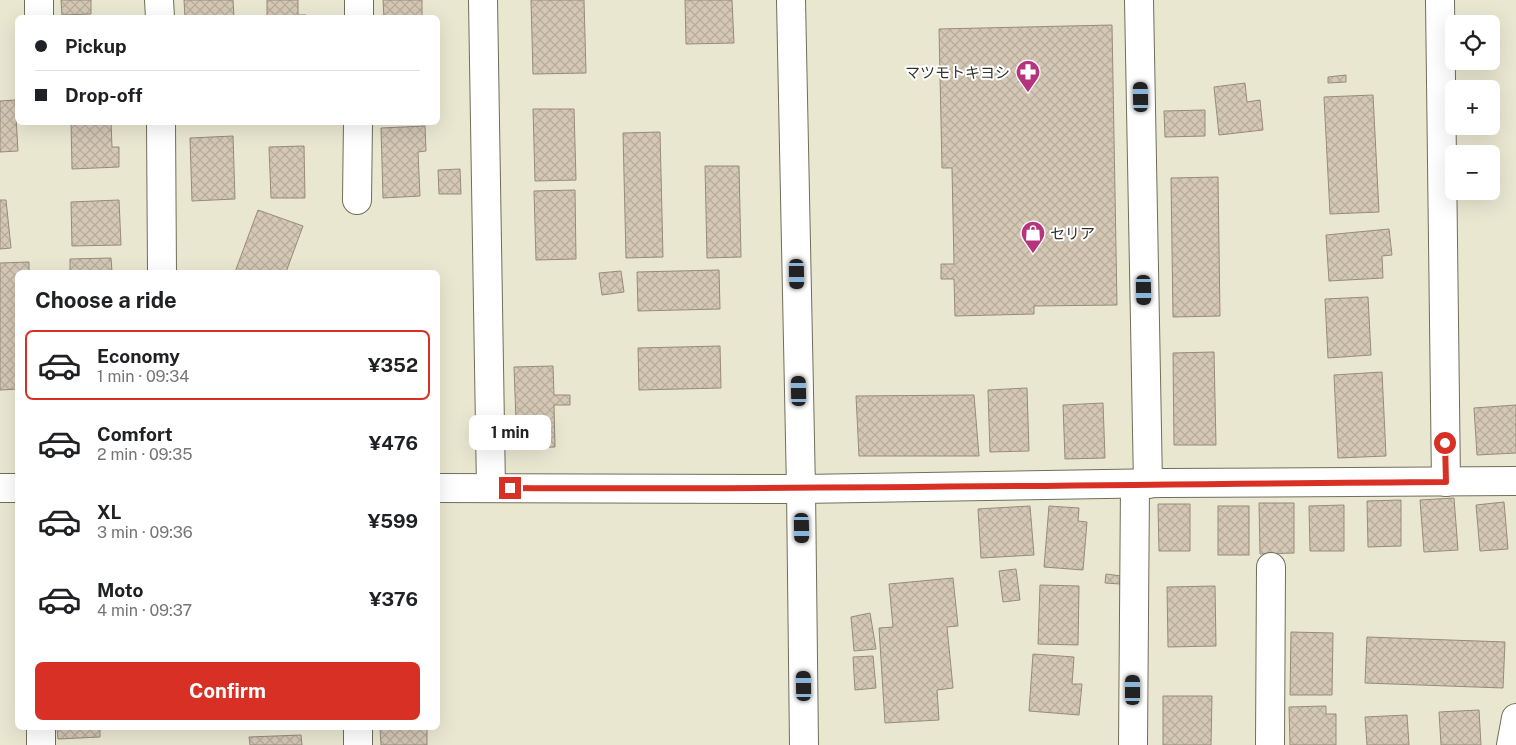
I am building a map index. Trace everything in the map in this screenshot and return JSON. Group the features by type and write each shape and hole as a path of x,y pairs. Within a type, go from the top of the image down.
{"street":[{"path":"39,0 39,15"},
{"path":"159,0 160,15"},
{"path":"359,0 359,15"},
{"path":"483,0 491,488"},
{"path":"791,0 804,745"},
{"path":"1133,745 1141,484 1140,0"},
{"path":"1440,0 1446,482"},
{"path":"161,125 162,270"},
{"path":"357,200 358,125"},
{"path":"440,488 801,488 1516,481"},
{"path":"0,488 15,488"},
{"path":"1270,745 1271,566"},
{"path":"1511,745 1516,718"},
{"path":"40,730 41,745"},
{"path":"358,730 358,745"}],"building":[{"path":"61,0 91,0 91,14 62,15"},
{"path":"184,0 233,0 234,15 185,15"},
{"path":"267,0 298,0 298,15 267,15"},
{"path":"383,0 422,0 422,15 384,15"},
{"path":"531,0 584,0 586,73 533,74"},
{"path":"685,0 732,0 734,43 686,44"},
{"path":"1112,25 1117,305 1034,306 1034,314 955,316 954,279 941,279 941,264 954,264 952,168 942,168 939,29"},
{"path":"1346,75 1346,82 1328,83 1328,77"},
{"path":"1245,83 1247,102 1260,100 1263,130 1219,135 1214,87"},
{"path":"1373,95 1379,212 1330,214 1324,97"},
{"path":"15,100 18,151 0,152 0,101"},
{"path":"533,109 574,109 576,180 535,181"},
{"path":"1205,110 1205,136 1165,137 1164,111"},
{"path":"71,125 111,125 112,147 119,147 119,167 72,169"},
{"path":"425,126 426,151 418,152 420,196 383,198 381,128"},
{"path":"660,132 663,257 626,258 623,133"},
{"path":"233,136 235,199 192,201 190,138"},
{"path":"304,146 305,198 271,198 269,147"},
{"path":"705,166 739,166 741,257 707,258"},
{"path":"460,169 461,194 439,194 438,170"},
{"path":"1218,177 1220,316 1173,317 1171,178"},
{"path":"575,190 576,259 536,260 534,191"},
{"path":"0,200 6,200 11,248 0,249"},
{"path":"119,200 121,245 72,246 71,202"},
{"path":"258,210 303,226 287,270 236,270"},
{"path":"1389,229 1392,255 1382,256 1383,278 1329,281 1326,235"},
{"path":"111,258 112,270 70,270 70,259"},
{"path":"29,262 29,270 15,270 15,389 0,390 0,263"},
{"path":"719,270 720,309 638,311 637,272"},
{"path":"621,271 624,292 602,295 599,273"},
{"path":"1368,297 1371,355 1328,358 1325,299"},
{"path":"720,346 721,388 639,390 638,348"},
{"path":"1214,352 1216,445 1174,445 1173,353"},
{"path":"553,366 554,395 570,395 570,405 554,405 555,447 517,448 514,367"},
{"path":"1382,372 1386,456 1338,458 1334,375"},
{"path":"1027,388 1029,451 990,452 988,390"},
{"path":"974,395 979,456 859,456 856,396"},
{"path":"1103,403 1105,458 1065,459 1063,405"},
{"path":"1516,405 1516,453 1477,455 1474,408"},
{"path":"1454,498 1458,550 1424,552 1420,500"},
{"path":"1401,500 1401,546 1368,547 1367,501"},
{"path":"1504,502 1508,549 1480,551 1476,505"},
{"path":"1259,503 1294,503 1294,553 1260,554"},
{"path":"1158,504 1190,504 1190,551 1159,551"},
{"path":"1344,505 1344,551 1310,551 1309,506"},
{"path":"1030,506 1034,555 981,558 978,509"},
{"path":"1049,506 1079,508 1078,521 1087,522 1083,570 1044,567"},
{"path":"1218,506 1249,506 1249,555 1218,555"},
{"path":"1016,569 1020,600 1003,602 999,571"},
{"path":"1106,574 1121,576 1120,584 1105,583"},
{"path":"953,578 958,626 947,627 953,688 937,690 939,720 885,723 879,628 893,627 889,584"},
{"path":"1040,585 1079,586 1078,645 1038,644"},
{"path":"1215,586 1216,646 1168,647 1167,587"},
{"path":"870,613 876,649 854,651 851,617"},
{"path":"1291,632 1333,633 1332,695 1290,695"},
{"path":"1367,637 1505,642 1503,688 1365,683"},
{"path":"1033,654 1074,657 1072,684 1082,684 1079,715 1029,711"},
{"path":"873,656 876,688 855,690 853,657"},
{"path":"1163,696 1212,696 1211,745 1163,745"},
{"path":"1326,706 1326,714 1336,714 1336,745 1290,745 1289,707"},
{"path":"1479,710 1481,745 1441,745 1439,712"},
{"path":"1407,715 1409,745 1367,745 1365,717"},
{"path":"57,730 100,730 100,737 58,739"},
{"path":"380,730 427,730 427,745 381,745"},
{"path":"301,735 302,745 250,745 249,737"}],"place":[{"name":"マツモトキヨシ","path":"1028,93"},
{"name":"セリア","path":"1033,254"}],"route":[{"path":"510,488 801,488 1164,483 1446,482 1445,443"}]}
